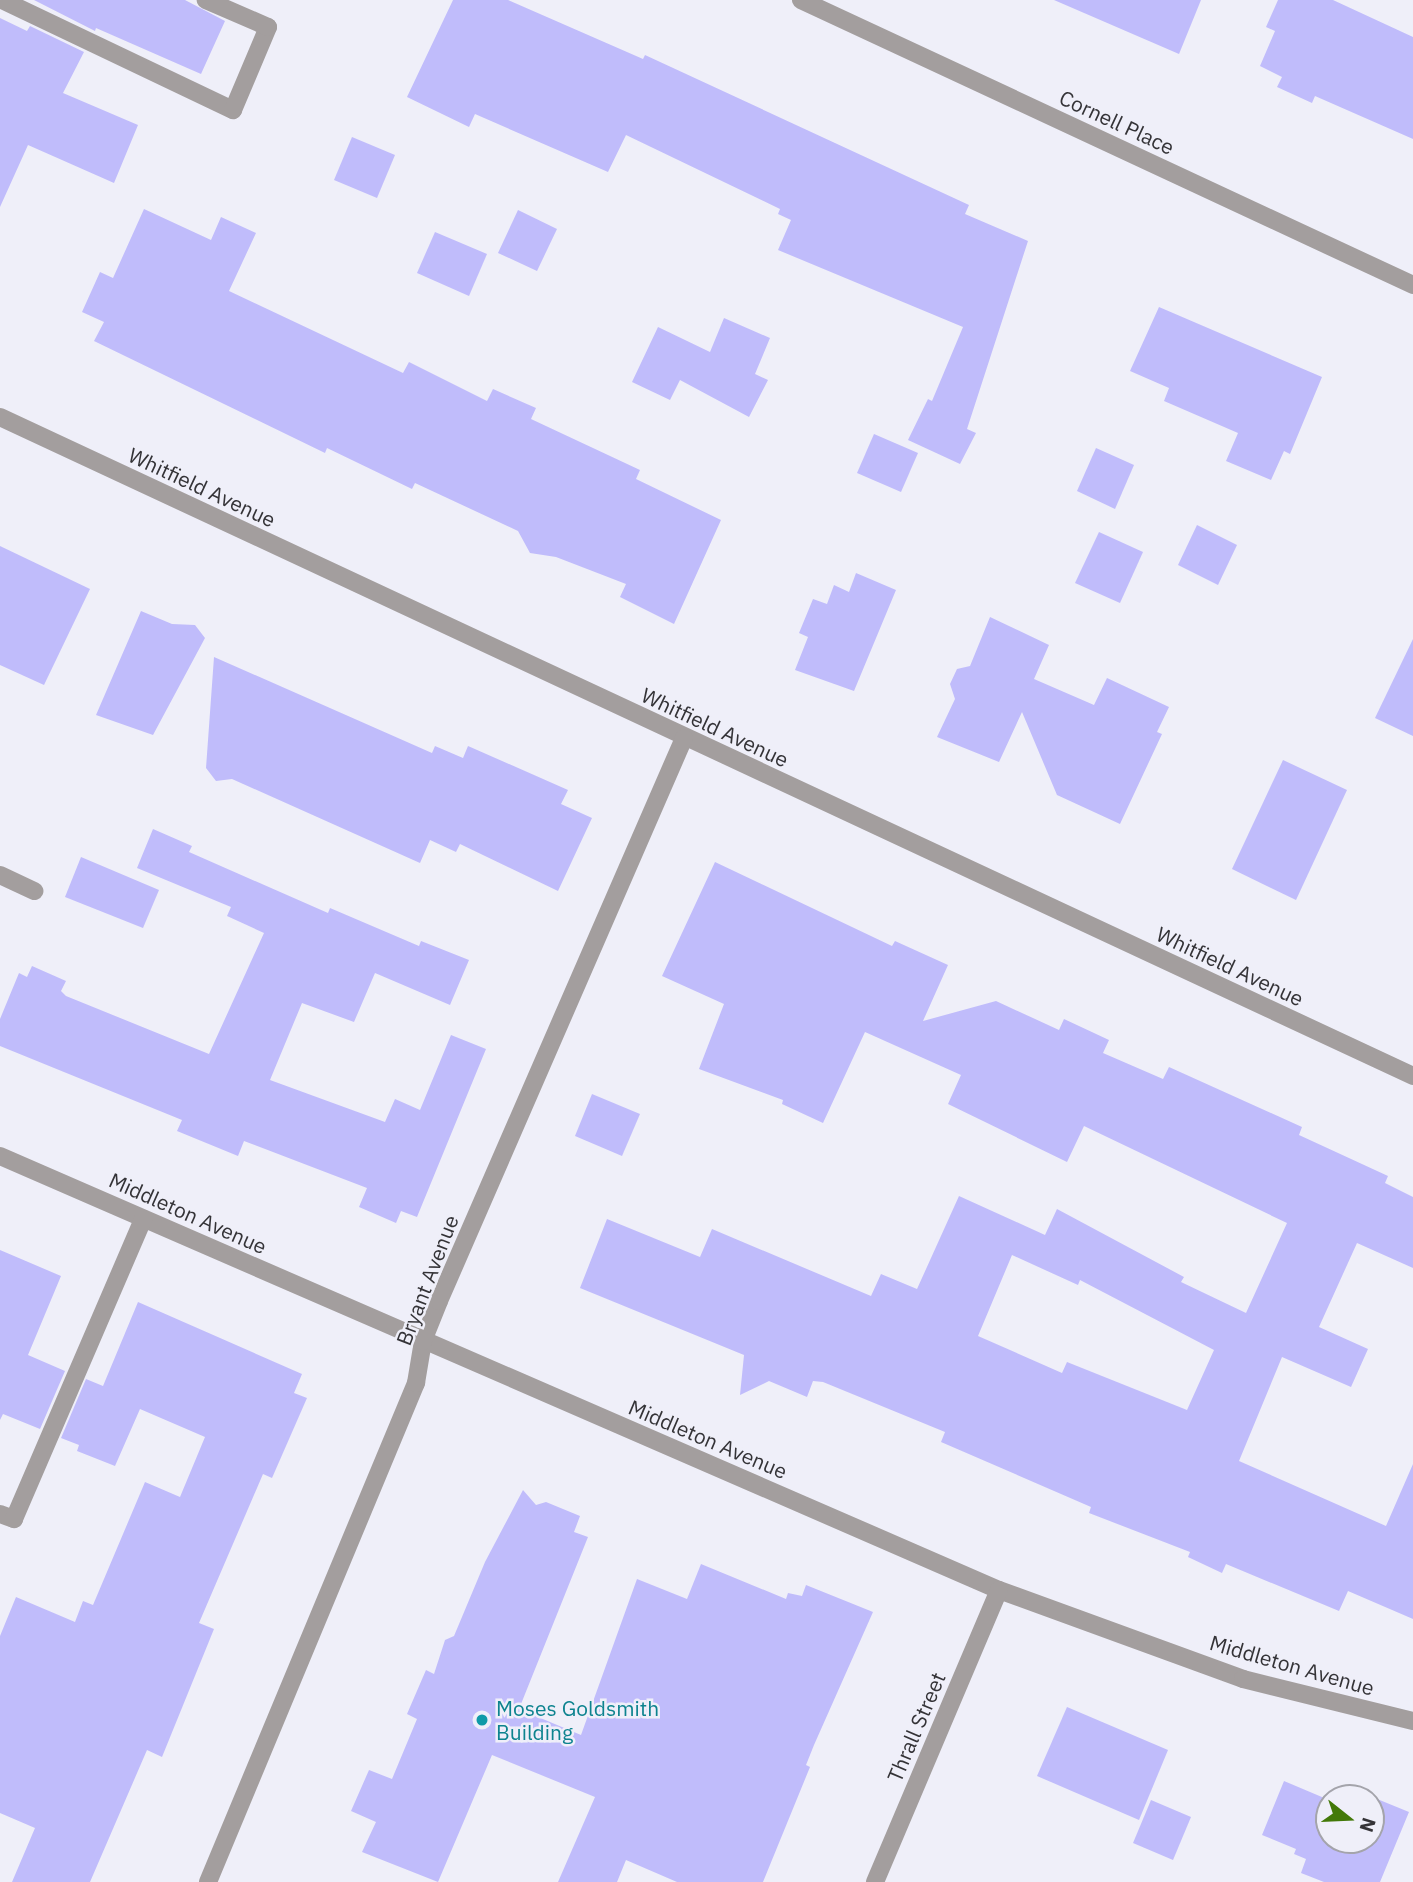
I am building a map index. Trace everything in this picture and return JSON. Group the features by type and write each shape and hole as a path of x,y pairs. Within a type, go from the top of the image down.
{"street":[{"path":"2,0 233,110 268,27 206,0"},
{"name":"Cornell Place","path":"801,0 1413,285"},
{"name":"Whitfield Avenue","path":"0,417 1413,1076"},
{"name":"Bryant Avenue","path":"208,1882 411,1395 423,1341 684,738"},
{"path":"0,875 34,891"},
{"name":"Middleton Avenue","path":"0,1156 999,1590 1243,1679 1413,1721"},
{"path":"0,1514 13,1519 143,1219"},
{"name":"Thrall Street","path":"875,1882 999,1590"}],"building":[{"path":"34,0 185,0 225,21 201,74 96,28 95,31"},
{"path":"453,0 508,0 643,59 645,55 969,205 965,214 1028,241 967,429 976,433 960,464 908,440 928,399 932,401 963,327 778,250 791,220 778,214 780,209 626,135 608,172 475,114 469,127 407,97"},
{"path":"1054,0 1201,0 1179,54"},
{"path":"1278,0 1333,0 1413,37 1413,139 1315,96 1312,103 1277,87 1282,77 1260,66 1275,31 1266,27"},
{"path":"0,18 27,31 30,26 84,52 63,93 138,125 114,183 28,145 0,207"},
{"path":"352,137 395,155 377,198 334,180"},
{"path":"144,209 211,240 221,217 256,233 229,291 403,373 409,362 487,401 493,389 536,408 531,419 640,470 636,479 721,520 674,624 620,597 626,584 556,557 530,553 518,531 415,483 412,489 327,448 325,453 94,341 104,322 82,312 100,272 113,278"},
{"path":"518,210 557,229 537,271 498,253"},
{"path":"435,232 487,254 469,296 417,273"},
{"path":"1159,307 1322,377 1290,454 1284,451 1271,480 1226,461 1238,433 1164,401 1169,388 1130,371"},
{"path":"724,318 770,338 755,374 768,380 749,417 680,380 670,400 632,382 658,327 710,352"},
{"path":"874,434 918,453 901,492 857,473"},
{"path":"1096,448 1134,465 1115,509 1077,491"},
{"path":"1197,525 1237,545 1218,585 1178,565"},
{"path":"1099,532 1143,552 1120,603 1075,583"},
{"path":"0,546 90,589 44,685 0,665"},
{"path":"856,573 896,590 854,691 795,670 808,637 799,633 813,599 827,604 834,585 849,592"},
{"path":"141,611 172,624 195,625 205,638 153,735 96,715"},
{"path":"990,617 1049,645 1034,679 1094,705 1107,678 1169,707 1157,732 1162,734 1120,824 1057,795 1022,712 999,762 937,737 955,699 950,684 957,669 970,666"},
{"path":"1413,639 1413,736 1375,718"},
{"path":"214,657 432,753 435,746 463,758 468,746 568,790 561,804 592,818 558,891 460,844 456,852 430,840 420,863 232,779 216,781 206,768"},
{"path":"1283,760 1347,790 1296,900 1232,869"},
{"path":"153,829 192,846 189,852 328,913 330,908 419,946 421,941 469,960 450,1005 375,973 354,1022 302,1003 270,1080 385,1122 395,1099 420,1110 451,1035 486,1049 417,1217 401,1211 396,1223 359,1207 367,1188 244,1141 238,1156 177,1131 182,1120 0,1046 0,1019 19,973 27,977 32,966 66,981 61,991 66,996 209,1054 264,933 227,916 231,907 137,868"},
{"path":"81,857 159,890 143,928 65,897"},
{"path":"715,862 892,946 895,941 948,965 923,1021 996,1001 1059,1030 1064,1019 1109,1040 1103,1053 1163,1079 1169,1067 1302,1127 1299,1135 1388,1176 1385,1183 1413,1197 1413,1268 1357,1243 1319,1327 1368,1349 1351,1387 1282,1357 1239,1461 1386,1526 1413,1464 1413,1619 1348,1591 1339,1611 1226,1564 1222,1573 1188,1557 1190,1552 1089,1513 1091,1507 941,1442 945,1432 823,1382 813,1381 807,1397 769,1381 740,1395 744,1355 580,1288 607,1219 700,1257 712,1229 871,1296 881,1274 917,1289 959,1196 1045,1235 1057,1209 1184,1277 1181,1282 1246,1313 1287,1223 1084,1126 1067,1162 948,1104 961,1075 865,1032 823,1123 782,1104 783,1100 699,1069 724,1004 662,976","holes":["1012,1255 1078,1285 1080,1280 1214,1350 1187,1410 1067,1362 1062,1373 978,1336"]},
{"path":"592,1094 640,1114 622,1156 575,1136"},
{"path":"0,1250 61,1276 28,1355 65,1371 40,1429 3,1414 0,1420"},
{"path":"138,1302 302,1374 294,1393 307,1398 272,1478 263,1474 199,1623 214,1629 162,1757 147,1750 90,1882 12,1882 35,1828 0,1813 0,1636 16,1597 75,1622 83,1601 93,1605 145,1482 180,1497 205,1437 140,1409 115,1466 77,1451 79,1445 61,1438 86,1379 103,1386"},
{"path":"523,1490 536,1505 546,1502 580,1516 574,1532 588,1537 519,1709 581,1735 637,1579 687,1599 701,1564 786,1599 788,1593 802,1596 806,1585 873,1612 814,1745 806,1765 810,1767 763,1882 677,1882 626,1860 617,1882 558,1882 595,1797 492,1755 438,1882 362,1852 376,1822 351,1811 369,1770 392,1779 417,1719 407,1714 426,1670 434,1674 445,1640 454,1636 485,1562"},
{"path":"1067,1707 1168,1750 1139,1820 1037,1776"},
{"path":"1284,1781 1315,1794 1315,1854 1385,1854 1385,1802 1409,1812 1380,1882 1324,1882 1301,1873 1306,1859 1294,1854 1296,1849 1262,1835"},
{"path":"1151,1800 1191,1817 1173,1860 1133,1843"}],"place":[{"name":"Moses Goldsmith Building","path":"482,1720"}]}
